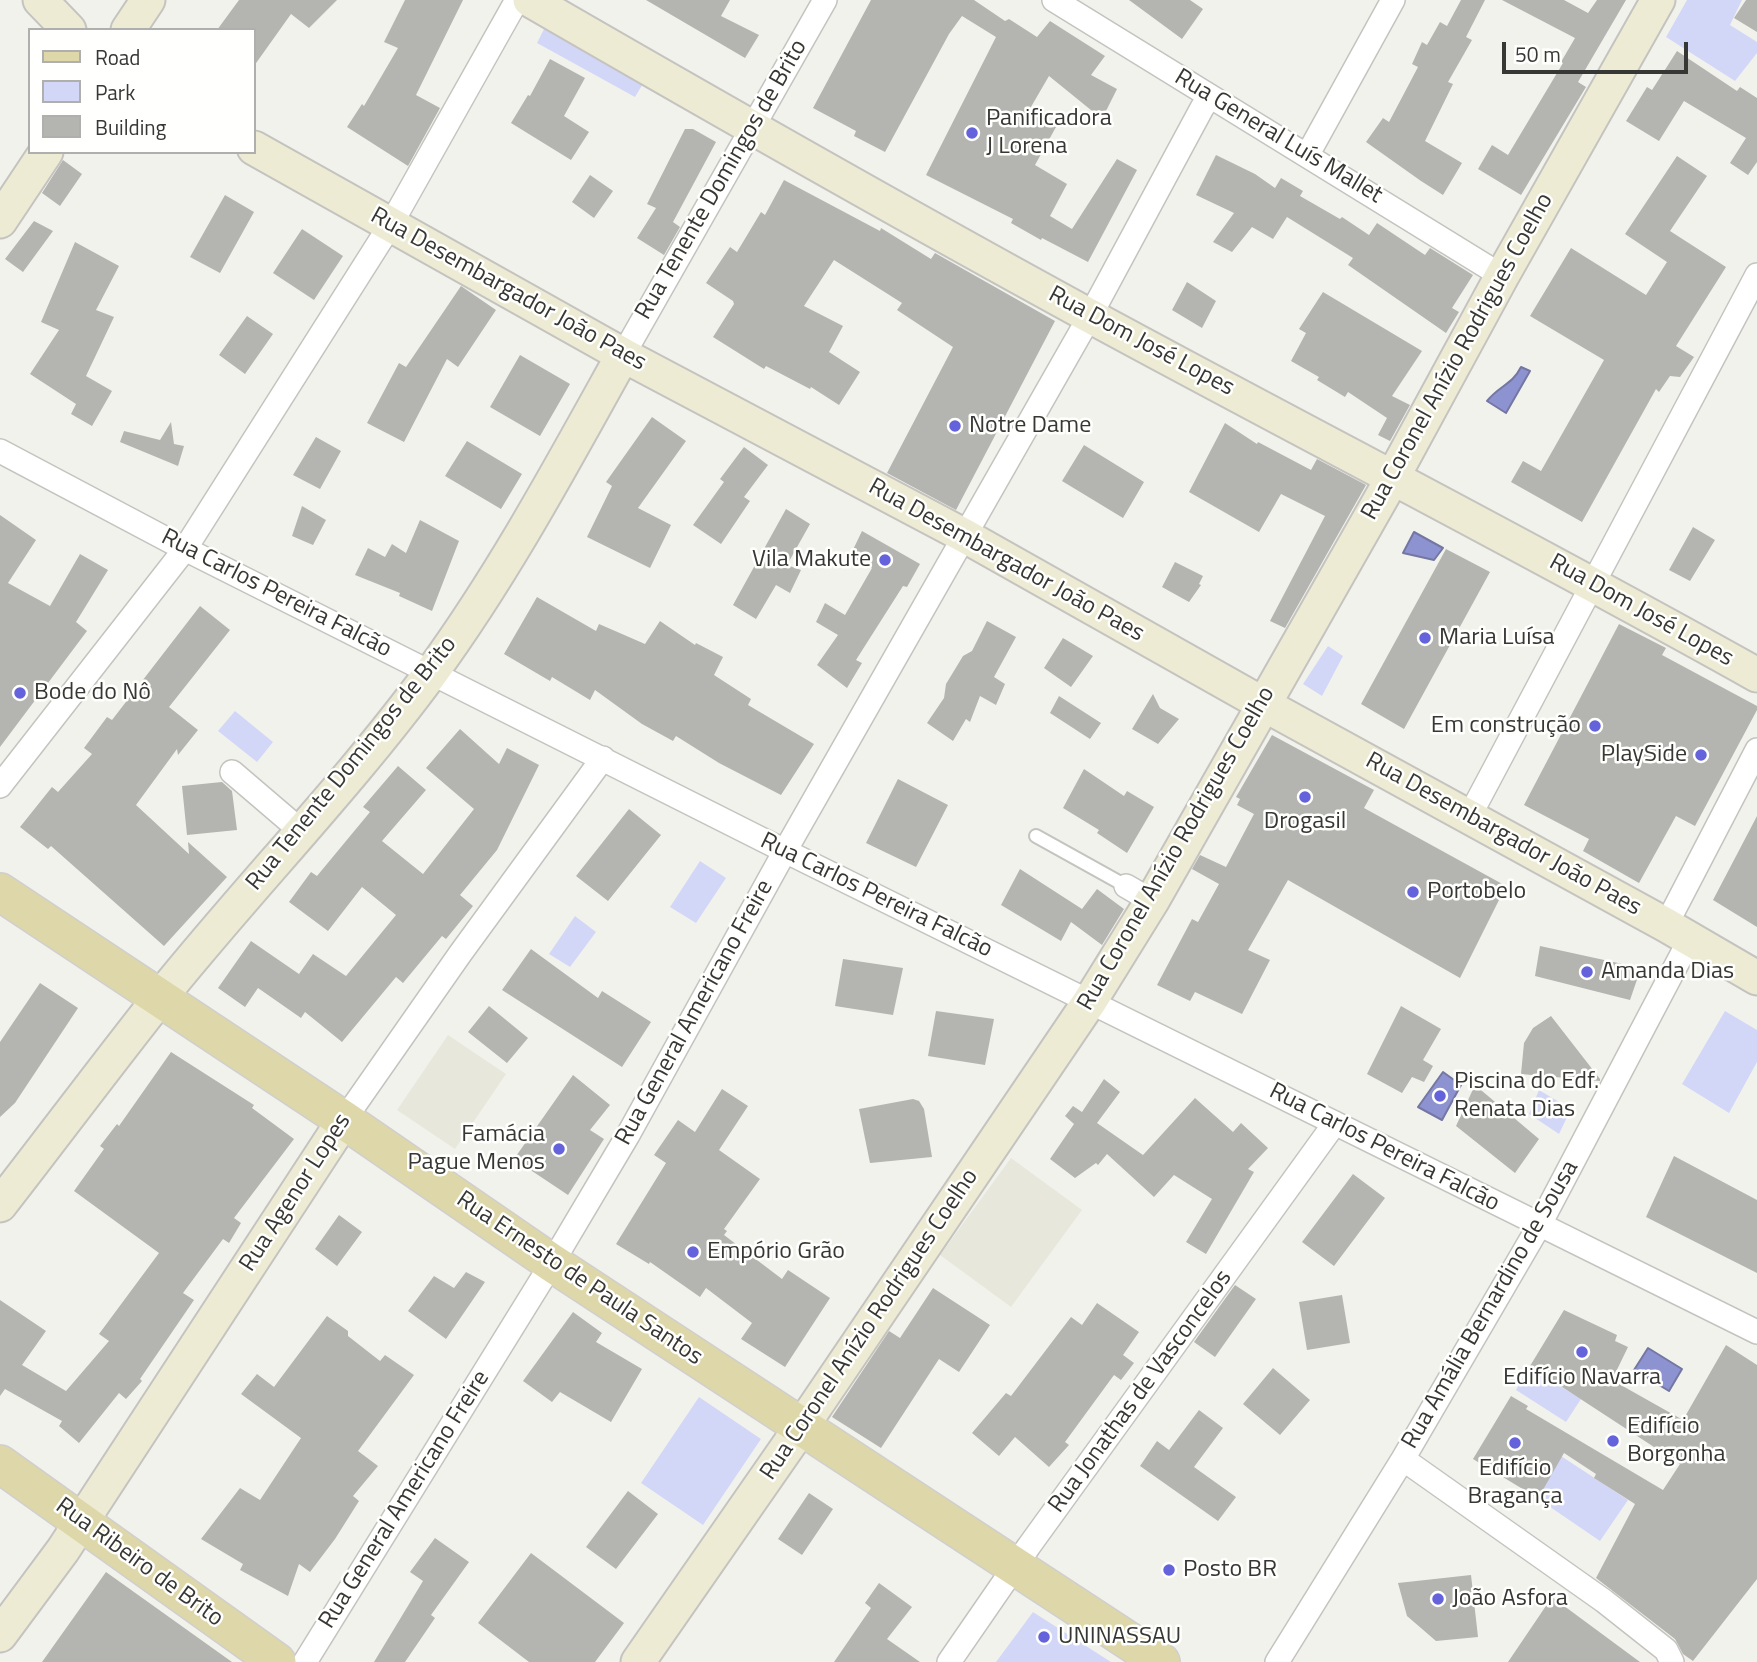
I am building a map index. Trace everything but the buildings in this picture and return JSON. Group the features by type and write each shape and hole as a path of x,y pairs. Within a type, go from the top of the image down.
{"main road":[{"name":"Rua Ernesto de Paula Santos","path":"0,892 344,1120 552,1263 1161,1662"},
{"name":"Rua Ribeiro de Brito","path":"0,1464 277,1662"}],"street":[{"path":"40,0 67,28"},
{"path":"129,28 148,0"},
{"path":"0,786 185,549 391,224 517,0"},
{"name":"Rua Dom José Lopes","path":"530,0 1090,316 1595,584 1757,675"},
{"name":"Rua Tenente Domingos de Brito","path":"0,1205 159,999 431,673 504,563 554,481 751,127 825,0"},
{"path":"1308,154 1393,0"},
{"name":"Rua Coronel Anízio Rodrigues Coelho","path":"638,1662 1090,1002 1139,893 1263,704 1658,0"},
{"name":"Rua General Luís Mallet","path":"1064,3 1502,276"},
{"name":"Rua General Americano Freire","path":"305,1662 628,1135 785,851 1090,316 1210,96"},
{"name":"Rua Desembargador João Paes","path":"256,149 623,355 965,536 1757,978"},
{"path":"0,220 45,154"},
{"path":"1469,817 1757,275"},
{"name":"Rua Carlos Pereira Falcão","path":"0,451 185,549 785,851 1757,1332"},
{"name":"Rua Amália Bernardino de Sousa","path":"1278,1662 1403,1460 1539,1226 1678,932 1757,750"},
{"name":"Rua Agenor Lopes","path":"0,1635 81,1522 344,1120 452,965 603,758"},
{"path":"232,772 301,831"},
{"name":"Rua Jonathas de Vasconcelos","path":"949,1662 1335,1123"},
{"path":"1403,1460 1604,1601 1666,1650 1672,1662"}],"lane":[{"path":"1035,836 1139,893"}],"shaded area":[{"path":"448,1035 506,1074 455,1149 397,1110"},
{"path":"1011,1158 1082,1210 1011,1307 940,1255"}],"green space":[{"path":"1687,0 1742,0 1730,25 1757,42 1757,53 1735,81 1666,37"},
{"path":"545,27 644,82 635,97 537,43"},
{"path":"1328,646 1343,656 1322,696 1303,684"},
{"path":"235,711 273,742 257,762 218,731"},
{"path":"700,861 726,878 696,923 670,907"},
{"path":"575,916 596,932 570,967 549,954"},
{"path":"1725,1011 1757,1030 1757,1062 1729,1113 1682,1084"},
{"path":"1539,1090 1571,1109 1559,1134 1529,1114"},
{"path":"1529,1367 1581,1399 1566,1422 1516,1390"},
{"path":"699,1397 761,1439 703,1525 641,1483"},
{"path":"1558,1454 1628,1500 1600,1541 1531,1494"},
{"name":"UNINASSAU","path":"1033,1612 1111,1662 996,1662"}],"water":[{"path":"1521,367 1530,371 1506,413 1487,401 1514,378"},
{"path":"1414,532 1443,548 1434,560 1403,553"},
{"name":"Piscina do Edf. Renata Dias","path":"1443,1072 1461,1085 1442,1120 1418,1107"},
{"path":"1648,1348 1682,1369 1669,1391 1634,1370"}],"place":[{"name":"Panificadora J Lorena","path":"972,133"},
{"name":"Notre Dame","path":"955,426"},
{"name":"Vila Makute","path":"885,560"},
{"name":"Maria Luísa","path":"1425,638"},
{"name":"Bode do Nô","path":"20,693"},
{"name":"Em construção","path":"1595,726"},
{"name":"PlaySide","path":"1701,755"},
{"name":"Drogasil","path":"1305,797"},
{"name":"Portobelo","path":"1413,892"},
{"name":"Amanda Dias","path":"1587,972"},
{"name":"Piscina do Edf. Renata Dias","path":"1440,1096"},
{"name":"Famácia Pague Menos","path":"559,1149"},
{"name":"Empório Grão","path":"693,1252"},
{"name":"Edifício Navarra","path":"1582,1352"},
{"name":"Edifício Borgonha","path":"1613,1441"},
{"name":"Edifício Bragança","path":"1515,1443"},
{"name":"Posto BR","path":"1169,1570"},
{"name":"João Asfora","path":"1438,1599"},
{"name":"UNINASSAU","path":"1044,1637"}]}
